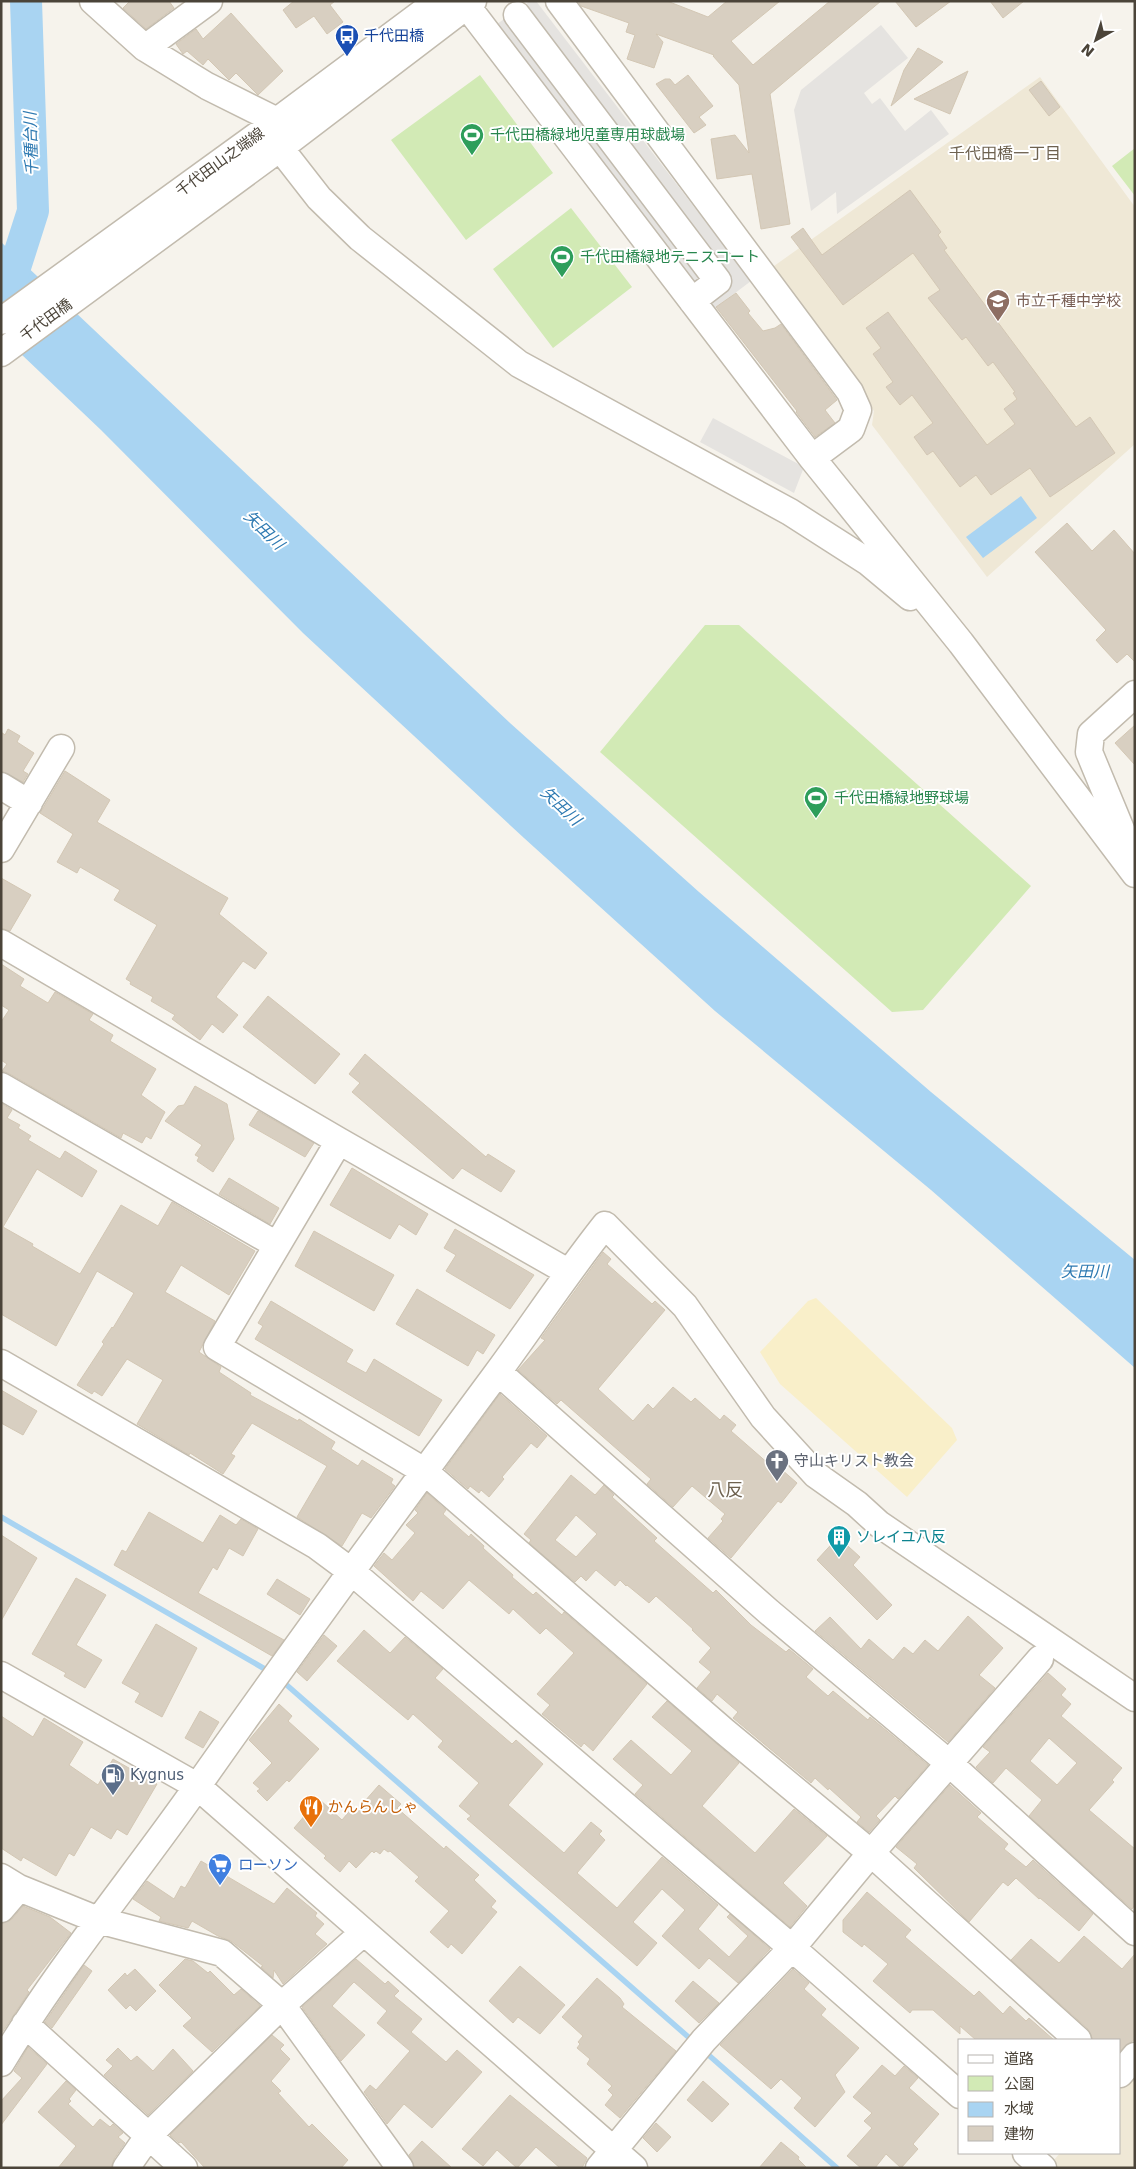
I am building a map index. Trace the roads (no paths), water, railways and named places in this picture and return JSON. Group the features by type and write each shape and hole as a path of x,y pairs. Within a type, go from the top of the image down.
{"street":[{"path":"92,1 145,48 207,86 278,120 270,155 319,198 360,238 519,364 790,512 855,555 915,600 961,642"},
{"path":"145,48 209,1"},
{"name":"千代田山之端線","path":"1,320 233,153 438,1"},
{"path":"559,1 850,392 858,410 851,429 812,458"},
{"path":"466,3 812,458 961,642 1135,874"},
{"name":"千代田山之端線","path":"270,155 466,3"},
{"path":"517,15 718,281 692,301"},
{"name":"千代田橋","path":"1,353 270,155"},
{"path":"855,555 868,557 875,553 877,546 875,536"},
{"path":"1135,694 1091,734 1089,752 1135,862"},
{"path":"1,849 61,748"},
{"path":"1,786 29,803"},
{"path":"1,943 339,1141 568,1272"},
{"path":"1,1086 277,1245"},
{"path":"339,1141 217,1347 424,1471 724,1731 871,1853 1077,2039"},
{"path":"1,2063 24,2024 98,1920 498,1372 568,1272 605,1225 685,1306 763,1418 816,1475 857,1504 879,1524 1135,1698"},
{"path":"1,1363 317,1546 352,1572 792,1948 958,2093"},
{"path":"498,1372 769,1612 950,1764 1135,1932"},
{"path":"607,2159 699,2046 792,1948 871,1853 1040,1659"},
{"path":"1,1675 197,1786 364,1932 607,2159 634,2168"},
{"path":"1,1910 10,1882 98,1920 222,1954 282,2005 400,2168"},
{"path":"126,2168 148,2135 282,2005 364,1932"},
{"path":"24,2024 184,2168"},
{"path":"1121,2073 1135,2056"}],"water":[{"name":"矢田川","path":"1,242 510,723 699,892 931,1092 1135,1260 1135,1368 931,1190 715,1011 524,838 303,633 101,430 1,335"},
{"path":"1021,496 1037,518 983,558 966,537"}],"waterway":[{"name":"千種台川","path":"10,283 33,211 26,1"},
{"path":"1,1517 270,1672"},
{"path":"281,1680 694,2042"},
{"path":"704,2051 837,2168"}],"place":[{"name":"千代田橋","path":"347,57"},
{"name":"千代田橋緑地児童専用球戯場","path":"472,156"},
{"name":"千代田橋緑地テニスコート","path":"562,278"},
{"name":"市立千種中学校","path":"998,322"},
{"name":"千代田橋緑地野球場","path":"816,819"},
{"name":"守山キリスト教会","path":"777,1482"},
{"name":"ソレイユ八反","path":"839,1558"},
{"name":"Kygnus","path":"113,1796"},
{"name":"かんらんしゃ","path":"311,1828"},
{"name":"ローソン","path":"220,1886"}],"district":[{"name":"千代田橋一丁目","path":"1005,153"},
{"name":"八反","path":"725,1489"}]}
